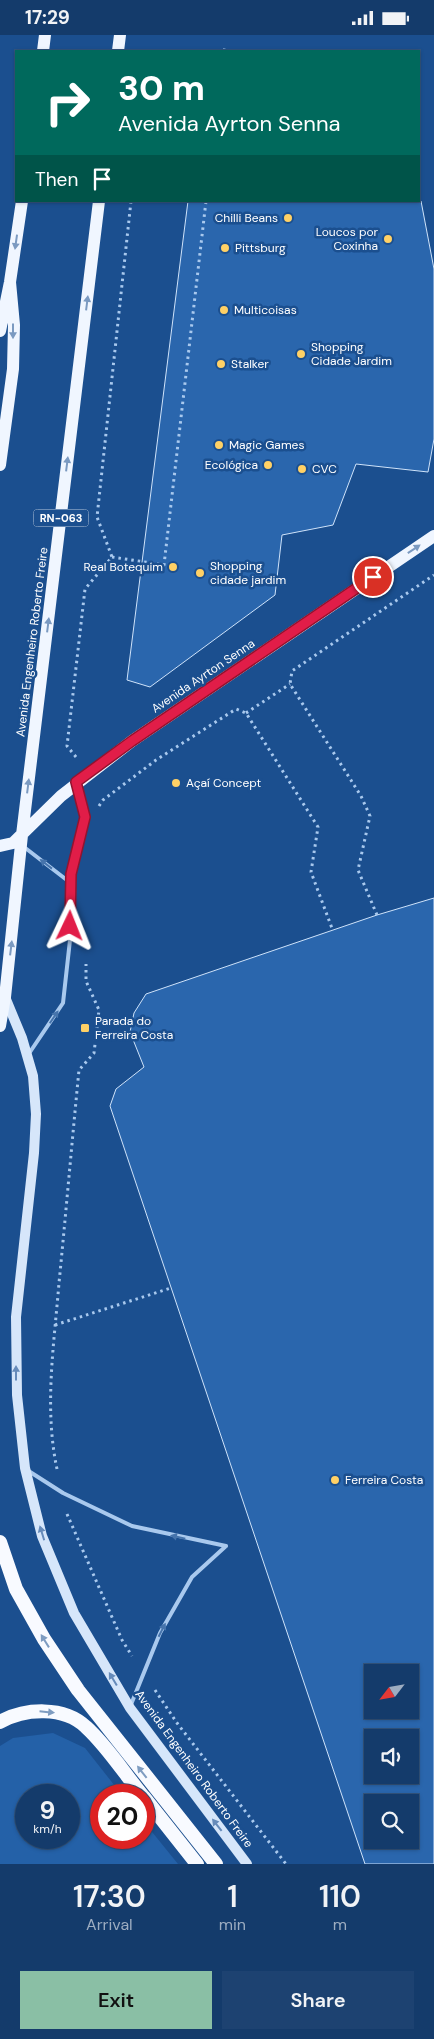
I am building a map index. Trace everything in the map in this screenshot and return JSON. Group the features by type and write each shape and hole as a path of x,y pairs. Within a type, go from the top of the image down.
{"highway":[{"path":"0,1542 16,1589 44,1639 78,1690 216,1864"},
{"path":"0,1722 12,1715 40,1711 65,1715 86,1726 133,1784"},
{"path":"155,1811 197,1864"}],"main road":[{"path":"43,50 45,35"},
{"path":"118,50 120,35"},
{"path":"0,331 10,282 22,202"},
{"name":"Avenida Engenheiro Roberto Freire","path":"0,1026 5,997 21,839 99,202"},
{"path":"0,465 13,369 14,325 10,282"},
{"name":"Avenida Ayrton Senna","path":"0,846 21,839 76,782 132,741 434,536"},
{"name":"Avenida Engenheiro Roberto Freire","path":"5,997 22,1038 33,1077 36,1114 34,1153 16,1317 16,1395 25,1468 42,1536 74,1613 130,1707 247,1864"}],"lane":[{"path":"27,1057 63,1003 70,940 71,874 85,817 76,782"},
{"path":"21,839 72,884"},
{"path":"25,1468 62,1493 132,1526 226,1546 192,1577 160,1633 130,1707"}],"path":[{"path":"112,557 97,517 132,202"},
{"path":"112,557 164,565 206,202"},
{"path":"77,759 67,745 85,589 112,557"},
{"path":"377,915 358,870 370,816 361,796 290,684 292,671 434,575"},
{"path":"246,713 290,684"},
{"path":"94,814 103,801 156,760 236,709 246,713 318,827 311,872 333,931"},
{"path":"86,962 86,981 98,1010 94,1053 79,1070 50,1395 51,1439 62,1493 69,1522 122,1640 177,1723 286,1864"},
{"path":"56,1325 171,1288"}],"shaded area":[{"path":"53,1733 85,1748 113,1784 90,1784 90,1849 155,1849 155,1836 178,1864 0,1864 0,1746 13,1738"}],"building":[{"name":"Shopping Cidade Jardim","path":"421,201 434,269 434,439 428,472 356,464 333,525 282,535 275,595 150,687 127,680 188,202"},
{"name":"Ferreira Costa","path":"434,898 434,1864 365,1864 110,1106 116,1089 144,1067 130,1032 134,1013 146,994 377,915"}],"place":[{"name":"Chilli Beans","path":"288,218"},
{"name":"Loucos por Coxinha","path":"388,239"},
{"name":"Pittsburg","path":"225,248"},
{"name":"Multicoisas","path":"224,310"},
{"name":"Shopping Cidade Jardim","path":"301,354"},
{"name":"Stalker","path":"221,364"},
{"name":"Magic Games","path":"219,445"},
{"name":"Ecológica","path":"268,465"},
{"name":"CVC","path":"302,469"},
{"name":"Real Botequim","path":"173,567"},
{"name":"Shopping cidade jardim","path":"200,573"},
{"name":"Açaí Concept","path":"176,783"},
{"name":"Parada do Ferreira Costa","path":"85,1028"},
{"name":"Ferreira Costa","path":"335,1480"}],"route":[{"path":"70,926 71,874 85,817 76,782 132,741 373,577"}]}
